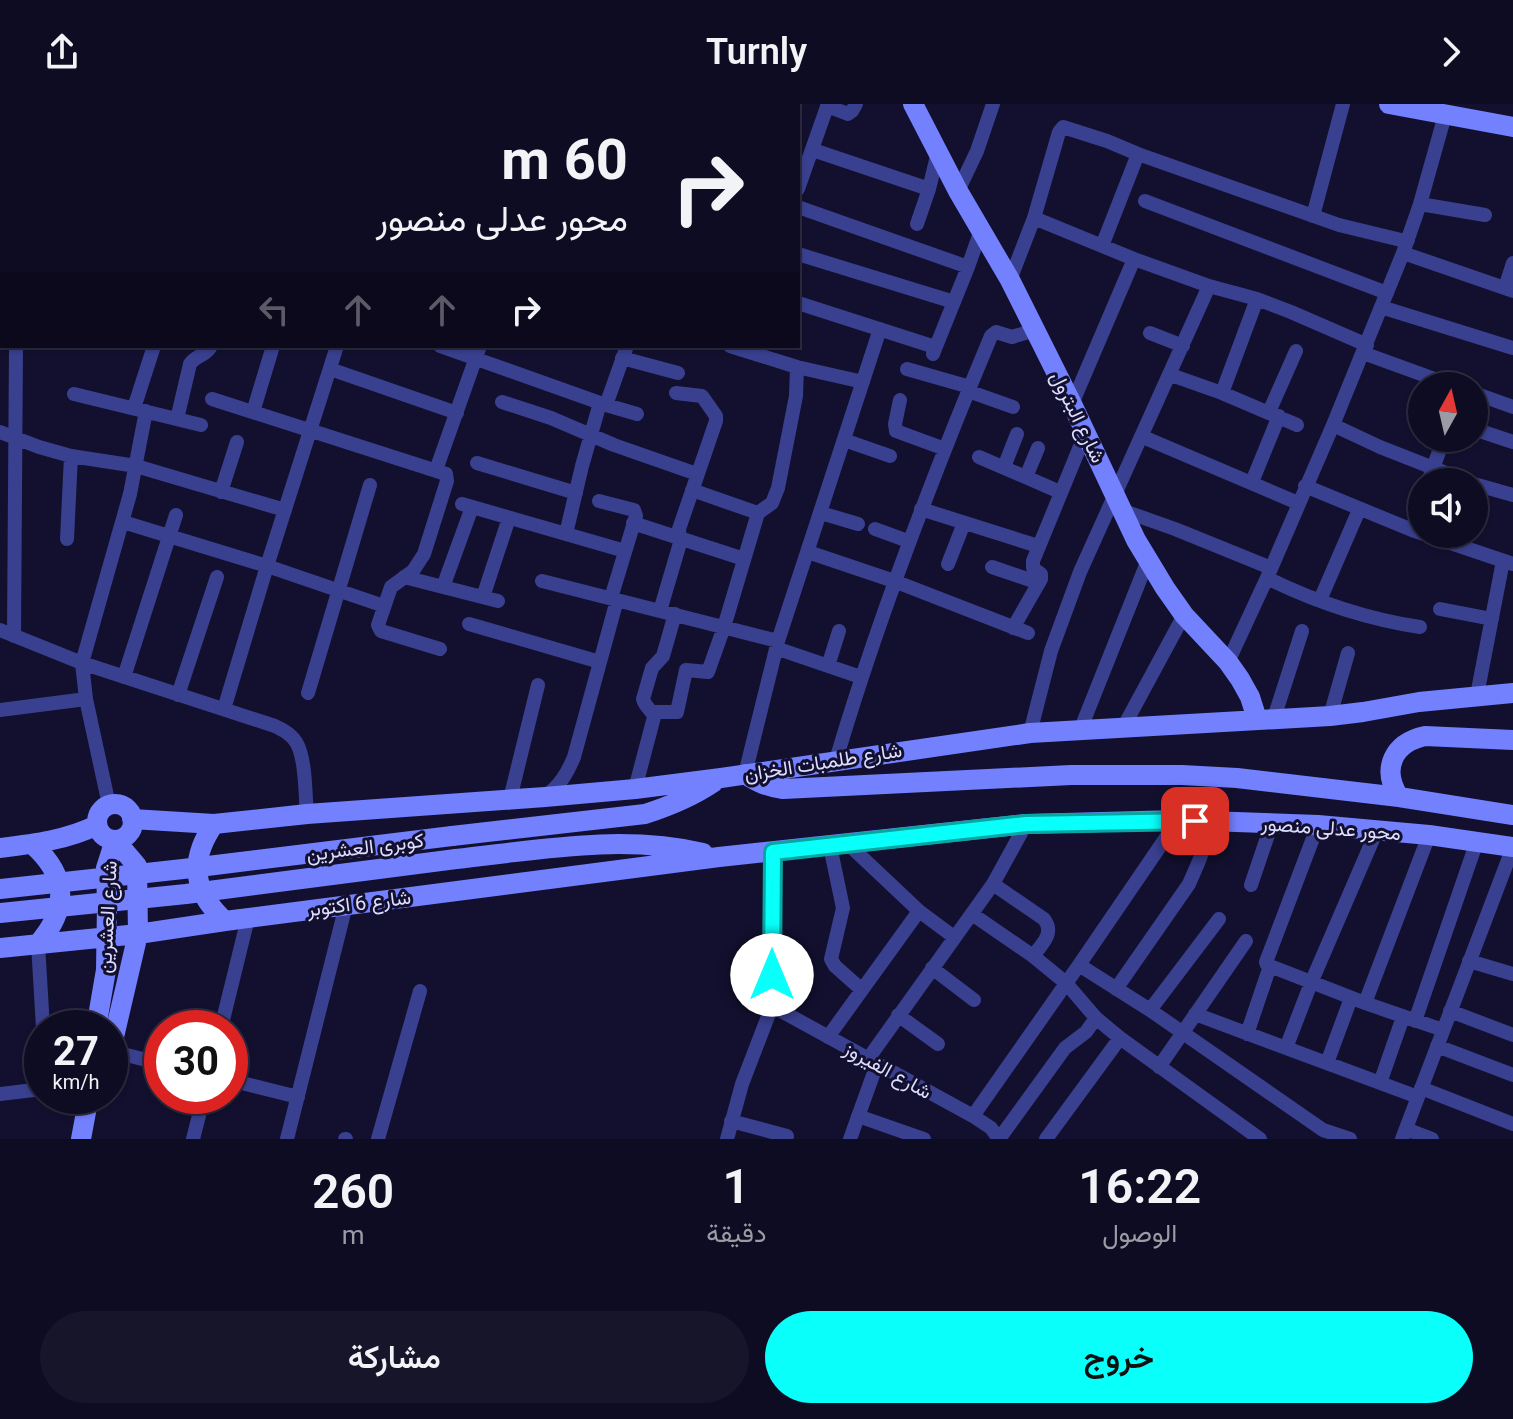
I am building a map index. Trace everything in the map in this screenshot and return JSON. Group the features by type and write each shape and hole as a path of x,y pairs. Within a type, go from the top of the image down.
{"main road":[{"name":"شارع البترول","path":"913,104 958,191 1010,280 1148,560 1184,615 1228,662 1265,718"},
{"path":"1389,104 1513,127"},
{"name":"شارع طلمبات الخزان","path":"132,819 214,824 635,789 1030,733 1330,716 1419,702 1513,693"},
{"path":"1399,797 1390,776 1391,764 1396,753 1414,738 1513,740"},
{"name":"محور عدلى منصور","path":"745,774 756,782 783,789 1071,775 1182,775 1237,778 1399,797 1513,815"},
{"name":"كوبرى العشرين","path":"0,889 645,814 672,805 721,778"},
{"path":"109,805 124,807 132,819 126,836 115,840 103,835 97,825 100,813 109,805"},
{"name":"محور عدلى منصور","path":"719,857 1026,824 1178,820 1318,825 1429,835 1513,847"},
{"path":"214,824 203,839 197,875 202,893 211,908 225,921"},
{"path":"0,848 79,834 97,825"},
{"name":"شارع العشرين","path":"115,840 137,866 138,934 120,1010"},
{"name":"شارع العشرين","path":"99,1010 106,970 106,868 115,840"},
{"path":"32,844 46,857 56,874 60,893 58,912 50,930 38,944"},
{"name":"كوبرى العشرين","path":"0,913 186,894 590,844 668,847 719,857"},
{"name":"شارع 6 اكتوبر","path":"0,948 107,938 719,857"},
{"path":"81,1139 86,1114"}],"street":[{"path":"800,184 828,105 848,114 856,104"},
{"path":"958,191 977,151 993,104"},
{"path":"1313,216 1343,104"},
{"path":"1228,662 1365,349 1420,204 1445,115"},
{"path":"1010,280 1034,218 1061,128 1065,127 1405,247 1509,290 1513,263"},
{"path":"813,150 929,189"},
{"path":"917,224 938,152"},
{"path":"1102,246 1138,154"},
{"path":"1145,201 1384,300 1513,348"},
{"path":"1420,204 1485,215"},
{"path":"800,208 968,267"},
{"path":"1034,218 1134,259 1291,312 1365,349 1420,372"},
{"path":"800,304 934,350 981,230"},
{"path":"800,255 954,302"},
{"path":"1072,404 1134,259"},
{"path":"1030,733 1064,611 1120,503 1143,437 1209,286"},
{"path":"1222,393 1257,299"},
{"path":"745,774 777,644 880,329"},
{"path":"836,760 908,541 993,333 1012,337 1035,330"},
{"path":"1150,333 1183,346"},
{"path":"16,348 16,438 7,529 7,633 82,663 287,732 297,743 302,759 307,814"},
{"path":"109,805 86,699 82,663 136,466 140,410 154,348"},
{"path":"177,419 190,364 210,348"},
{"path":"253,412 272,348"},
{"path":"224,709 336,348"},
{"path":"453,348 478,352 603,404 637,414"},
{"path":"736,348 797,367 863,382"},
{"path":"1252,482 1296,351"},
{"path":"436,470 478,352"},
{"path":"566,534 590,434 624,352 678,373"},
{"path":"652,712 677,712 685,671 708,672 758,513 772,503 778,488 796,396 797,367"},
{"path":"330,369 457,413"},
{"path":"907,369 1013,407"},
{"path":"1171,375 1297,425"},
{"path":"660,611 679,546 679,529 716,421 716,416 702,396 676,393"},
{"path":"74,394 201,425"},
{"path":"1488,398 1513,407"},
{"path":"212,399 446,474 447,481 424,554 413,571 391,587 378,625 381,631 440,649"},
{"path":"900,400 896,431 945,449"},
{"path":"502,402 697,474"},
{"path":"1333,425 1416,468"},
{"path":"0,432 71,456 136,466 285,510"},
{"path":"1013,628 1039,583 1041,574 1032,564 1086,432"},
{"path":"1004,467 1017,434"},
{"path":"1488,434 1513,442"},
{"path":"1143,437 1298,503"},
{"path":"844,440 890,456"},
{"path":"221,492 237,442"},
{"path":"1026,477 1038,448"},
{"path":"67,539 71,456"},
{"path":"979,457 1060,492"},
{"path":"477,463 576,493"},
{"path":"308,693 370,485"},
{"path":"1305,486 1408,528"},
{"path":"1488,488 1513,495"},
{"path":"692,490 758,513"},
{"path":"545,797 560,785 574,757 636,516 634,510 599,501"},
{"path":"1120,503 1269,573 1293,591 1369,618 1420,627"},
{"path":"443,587 467,506 625,551"},
{"path":"921,509 1038,546"},
{"path":"1320,600 1359,510"},
{"path":"821,513 858,524"},
{"path":"124,677 176,515"},
{"path":"483,597 509,518"},
{"path":"123,522 384,606"},
{"path":"633,523 744,559"},
{"path":"948,564 964,523"},
{"path":"875,529 908,541"},
{"path":"1477,695 1492,619 1508,562 1479,548"},
{"path":"808,552 894,581 1028,633"},
{"path":"1081,728 1148,560"},
{"path":"992,567 1039,583"},
{"path":"178,695 217,577"},
{"path":"404,577 498,601"},
{"path":"542,581 724,627 861,677"},
{"path":"1440,609 1492,619"},
{"path":"635,789 654,717 643,699 654,664 663,656 675,614"},
{"path":"1124,726 1184,615"},
{"path":"469,624 600,662"},
{"path":"828,666 839,631"},
{"path":"1265,718 1302,631"},
{"path":"1330,716 1348,653"},
{"path":"510,799 538,685"},
{"path":"0,710 86,699"},
{"path":"973,1116 1178,820"},
{"path":"1116,989 1189,884 1213,821"},
{"path":"1251,885 1272,823"},
{"path":"850,1139 872,1061 898,1015 993,884 1026,824"},
{"path":"1318,825 1267,965 1443,1030"},
{"path":"1286,1048 1377,830"},
{"path":"1327,1063 1358,1001 1429,835"},
{"path":"1380,1083 1409,1019 1477,841"},
{"path":"839,845 954,937"},
{"path":"839,845 843,908 831,959 862,990"},
{"path":"1432,1139 1404,1134 1513,847"},
{"path":"727,1139 742,1084 772,1006 773,852"},
{"path":"993,884 1044,919 1048,925 1047,937 1033,956"},
{"path":"287,1139 346,905"},
{"path":"828,1037 919,911"},
{"path":"972,914 1066,983 1096,1018 1120,1038 1260,1139"},
{"path":"225,1010 248,918"},
{"path":"1150,1010 1219,919"},
{"path":"1159,1067 1246,941"},
{"path":"38,944 42,1010"},
{"path":"1469,961 1513,974"},
{"path":"1079,965 1183,1032 1320,1134 1350,1139"},
{"path":"1247,1034 1270,966"},
{"path":"932,968 974,1000"},
{"path":"378,1139 420,991"},
{"name":"شارع الفيروز","path":"772,1006 973,1116 991,1128 999,1139"},
{"path":"1450,1011 1513,1035"},
{"path":"1195,1014 1380,1083 1419,1092 1513,1124"},
{"path":"898,1015 938,1044"},
{"path":"999,1139 1065,1048 1086,1032 1096,1018"},
{"path":"1046,1139 1120,1038"},
{"path":"1437,1046 1513,1075"},
{"path":"248,1084 298,1097"},
{"path":"0,1094 24,1091"},
{"path":"193,1139 199,1114"},
{"path":"858,1116 924,1139"},
{"path":"731,1121 787,1136"}],"route":[{"path":"772,975 773,852 1026,824 1195,821"}]}
